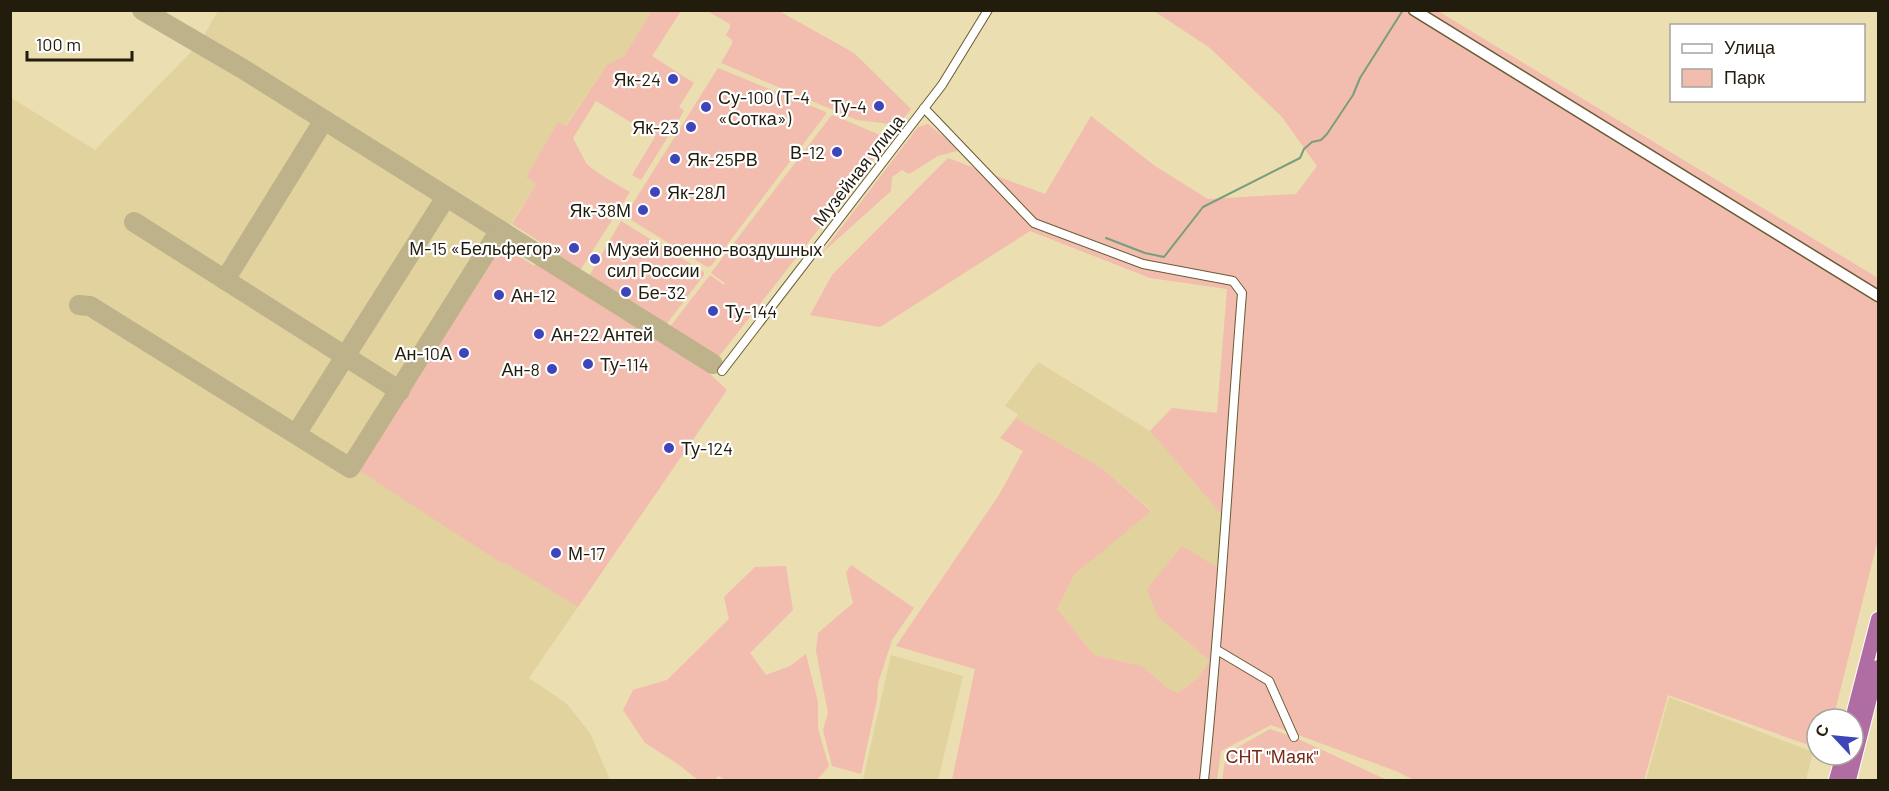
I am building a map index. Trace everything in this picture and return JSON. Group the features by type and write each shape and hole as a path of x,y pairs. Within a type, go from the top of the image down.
{"highway":[{"path":"1855,707 1878,619"},
{"path":"1849,780 1878,667"}],"street":[{"name":"Музейная улица","path":"722,371 942,85 988,10"},
{"path":"1414,10 1878,296"},
{"path":"924,108 1034,223 1143,264 1233,281 1242,293 1217,650 1204,780"},
{"path":"1217,650 1269,681 1294,737"}],"shaded area":[{"path":"218,11 652,11 624,56 607,65 565,126 558,122 526,177 536,184 358,469 578,607 529,678 567,704 590,733 610,780 11,780 10,97 95,150 199,44"},
{"path":"1038,362 1150,431 1222,515 1218,568 1158,617 1210,661 1197,679 1178,693 1166,687 1142,666 1094,655 1057,609 1074,575 1151,510 1103,469 1016,418 1018,414 1005,406"},
{"path":"891,655 963,676 938,780 863,780"},
{"path":"1669,697 1805,749 1805,767 1809,767 1806,780 1646,780"}],"green space":[{"path":"652,11 681,11 652,56 694,83 679,107 684,111 641,180 632,175 655,137 596,101 573,138 589,166 630,192 579,272 548,253 550,248 512,224 536,184 526,177 558,122 566,126 607,65 624,56"},
{"path":"707,11 779,11 854,53 911,109 899,125 857,120 721,63 732,44 732,40 726,35 730,24"},
{"path":"1154,11 1438,11 1878,278 1878,539 1836,707 1805,707 1805,744 1668,695 1644,780 1414,780 1396,771 1271,725 1221,751 1217,780 952,780 975,669 896,646 999,495 1023,451 1000,438 1016,418 1103,469 1151,511 1074,575 1057,609 1094,655 1142,666 1166,687 1178,693 1197,679 1210,661 1158,617 1147,589 1182,546 1218,568 1222,515 1150,431 1172,408 1217,413 1227,289 1150,278 1030,231 880,327 810,315 832,275 948,158 1045,194 1091,116 1155,166 1208,199 1296,194 1317,166 1282,117 1210,48"},
{"path":"718,68 826,112 826,114 711,266 707,267 625,216"},
{"path":"833,115 889,139 717,359 669,328 710,275 724,285 725,283 711,273"},
{"path":"928,124 960,150 938,156 909,174 902,170 892,177 891,191 822,253 918,127"},
{"path":"621,221 704,272 665,326 588,278"},
{"path":"499,244 533,265 541,264 710,369 708,372 727,390 578,607 506,563 503,564 357,469"},
{"path":"851,565 914,608 892,640 878,683 877,700 861,774 832,766 823,730 828,713 816,651 818,633 853,603 846,573"},
{"path":"786,566 793,610 750,653 766,675 790,666 806,654 818,702 818,729 829,766 817,780 726,780 718,776 715,780 698,780 645,743 623,710 633,690 667,680 729,619 724,597 755,567"},
{"name":"СНТ \"Маяк\"","path":"1270,729 1294,737 1387,780 1222,780 1226,754"}],"waterway":[{"path":"1106,238 1145,253 1164,257 1203,207 1300,158 1304,149 1327,134 1403,10"}],"taxiway":[{"path":"142,10 243,69 713,364"},
{"path":"225,280 324,120"},
{"path":"296,434 446,197"},
{"path":"134,222 400,391"},
{"path":"79,305 90,306 350,468 500,230"}],"place":[{"name":"Як-24","path":"673,79"},
{"name":"Ту-4","path":"879,106"},
{"name":"Су-100 (Т-4 «Сотка»)","path":"706,107"},
{"name":"Як-23","path":"691,127"},
{"name":"В-12","path":"837,152"},
{"name":"Як-25РВ","path":"675,159"},
{"name":"Як-28Л","path":"655,192"},
{"name":"Як-38М","path":"643,210"},
{"name":"М-15 «Бельфегор»","path":"574,248"},
{"name":"Музей военно-воздушных сил России","path":"595,259"},
{"name":"Бе-32","path":"626,292"},
{"name":"Ан-12","path":"499,295"},
{"name":"Ту-144","path":"713,311"},
{"name":"Ан-22 Антей","path":"539,334"},
{"name":"Ан-10А","path":"464,353"},
{"name":"Ту-114","path":"588,364"},
{"name":"Ан-8","path":"552,369"},
{"name":"Ту-124","path":"669,448"},
{"name":"М-17","path":"556,553"}]}
